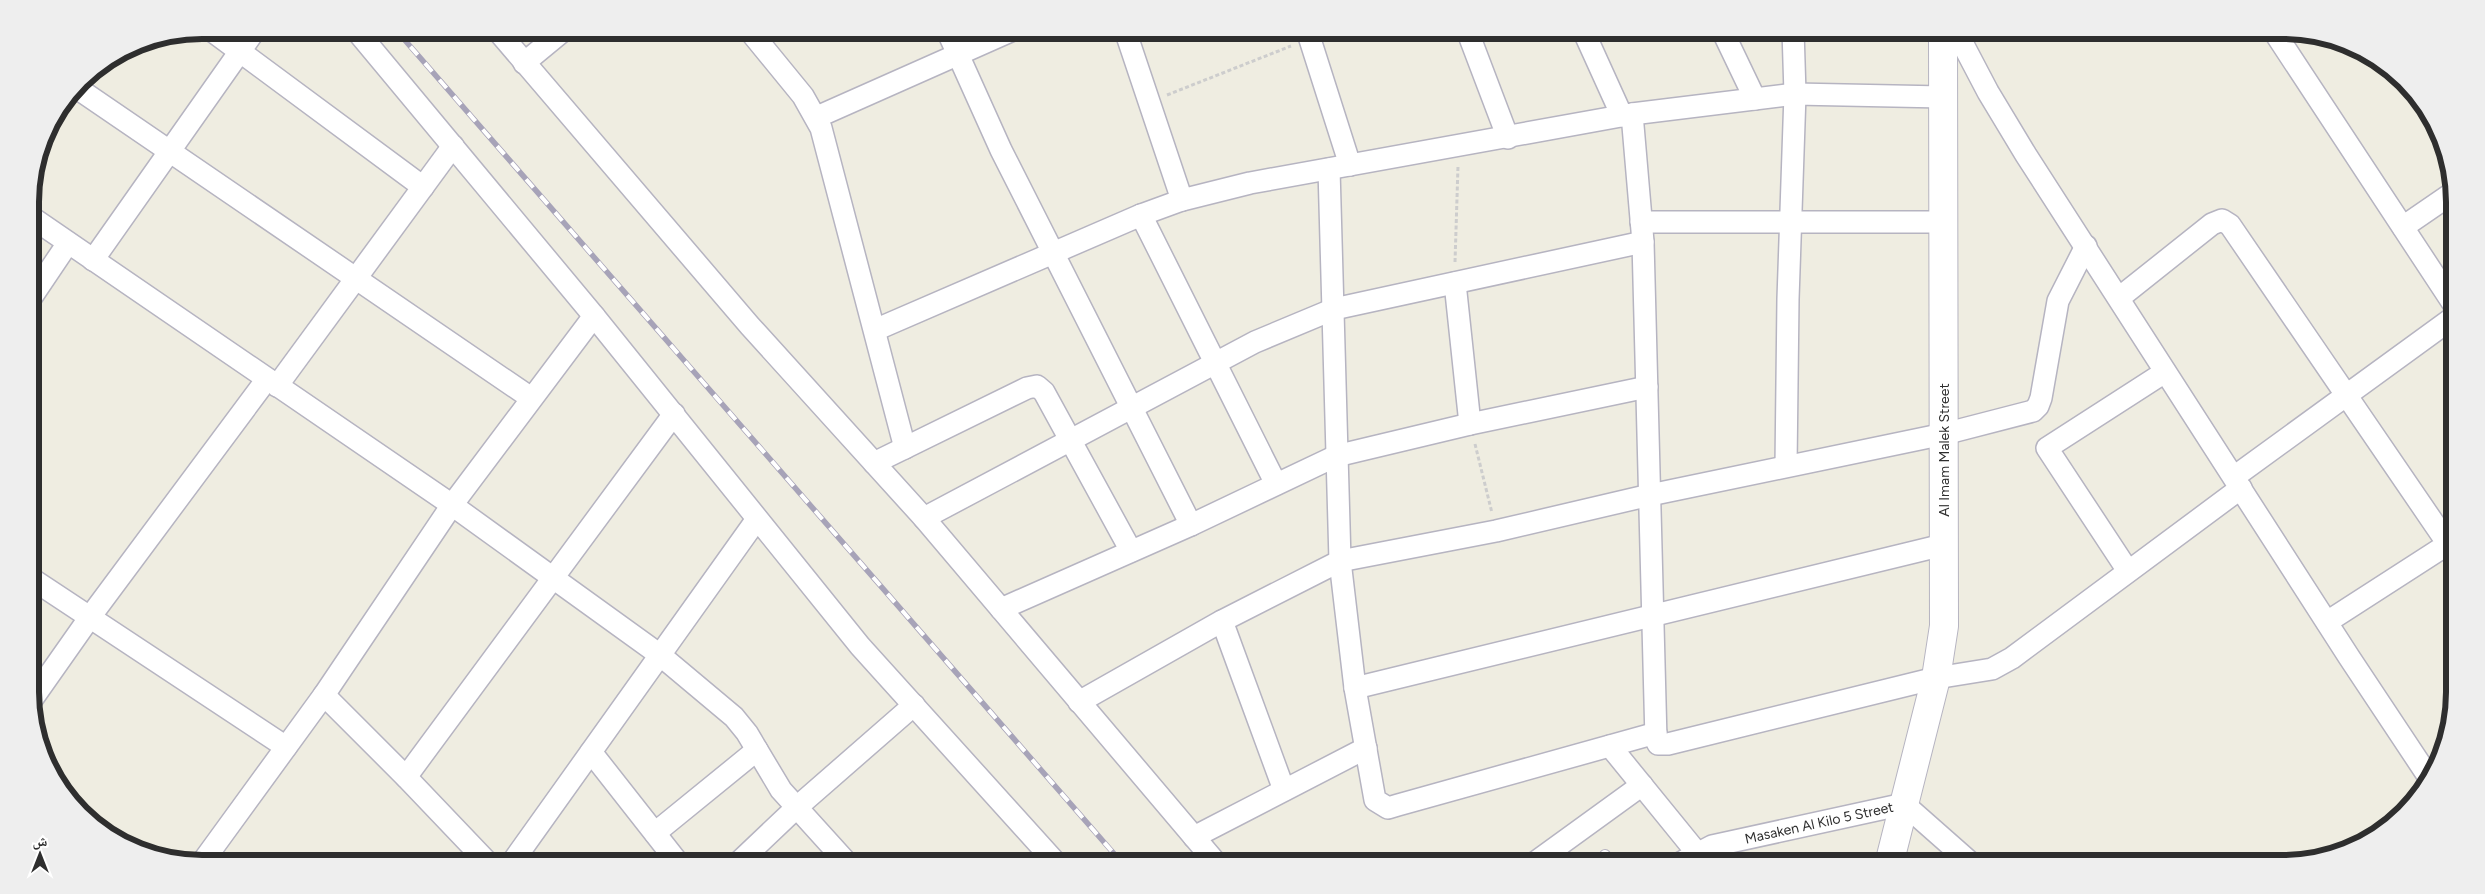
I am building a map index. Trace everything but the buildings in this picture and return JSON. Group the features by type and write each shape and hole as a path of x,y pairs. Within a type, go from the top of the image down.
{"street":[{"path":"224,39 423,187"},
{"path":"92,260 248,39"},
{"path":"364,39 594,316 860,646 1049,855"},
{"path":"504,39 750,326 924,518 1209,855"},
{"path":"524,63 553,39"},
{"path":"756,39 803,96 816,117 826,140 905,448"},
{"path":"951,39 977,100 1053,254 1191,525"},
{"path":"816,117 992,39"},
{"path":"1128,39 1182,200"},
{"path":"1311,39 1350,165"},
{"path":"1470,39 1508,138"},
{"path":"1588,39 1627,115 1642,232 1656,740 1658,744 1668,744 1936,678 1981,671 2002,664 2128,571 2446,312"},
{"path":"1726,39 1755,99"},
{"path":"1786,466 1788,299 1795,94 1793,39"},
{"name":"Al Imam Malek Street","path":"1891,855 1936,678 1944,626 1943,97 1950,39"},
{"path":"1956,39 2026,155 2120,298 2165,372 2425,771"},
{"path":"2279,39 2446,295"},
{"path":"82,91 531,398"},
{"path":"875,330 1141,215 1182,200 1250,183 1508,138 1627,115 1795,94 1943,97"},
{"path":"39,689 90,617 272,382 357,279 453,146"},
{"path":"1329,169 1340,561 1355,688 1375,800 1388,808 1656,733"},
{"path":"2403,227 2446,198"},
{"path":"1141,215 1276,484"},
{"path":"924,518 1216,362 1293,325 1334,309 1454,283 1642,232 1792,220 1944,222"},
{"path":"2120,298 2212,224 2222,220 2226,221 2446,537"},
{"path":"39,224 452,505 660,655 734,717 781,790 840,855"},
{"path":"39,286 68,243"},
{"path":"1080,702 1222,621 1340,561 1496,530 1650,495 1944,434 2033,411 2038,406 2058,301 2086,246"},
{"path":"1454,283 1470,424"},
{"path":"208,855 324,695 452,505 594,316"},
{"path":"2128,571 2047,448 2165,372"},
{"path":"874,463 1032,386 1037,386 1044,392 1131,551"},
{"path":"1001,609 1191,525 1336,456 1470,424 1647,387"},
{"path":"406,777 674,414"},
{"path":"518,855 757,519"},
{"path":"1355,688 1943,545"},
{"path":"2327,622 2446,550"},
{"path":"39,584 286,747"},
{"path":"1222,621 1284,790"},
{"path":"324,695 406,777 480,855"},
{"path":"746,855 796,808 914,705"},
{"path":"1610,746 1699,855"},
{"path":"1194,837 1366,748"},
{"path":"654,832 757,750"},
{"path":"592,752 672,855"},
{"path":"1545,855 1642,785"},
{"path":"1904,804 1962,855"},
{"name":"Masaken Al Kilo 5 Street","path":"1704,855 1712,846 1904,804"}],"path":[{"path":"1150,102 1297,39"},
{"path":"1454,283 1458,147"},
{"path":"1470,424 1496,530"}],"railway":[{"path":"404,39 1115,855"}]}
